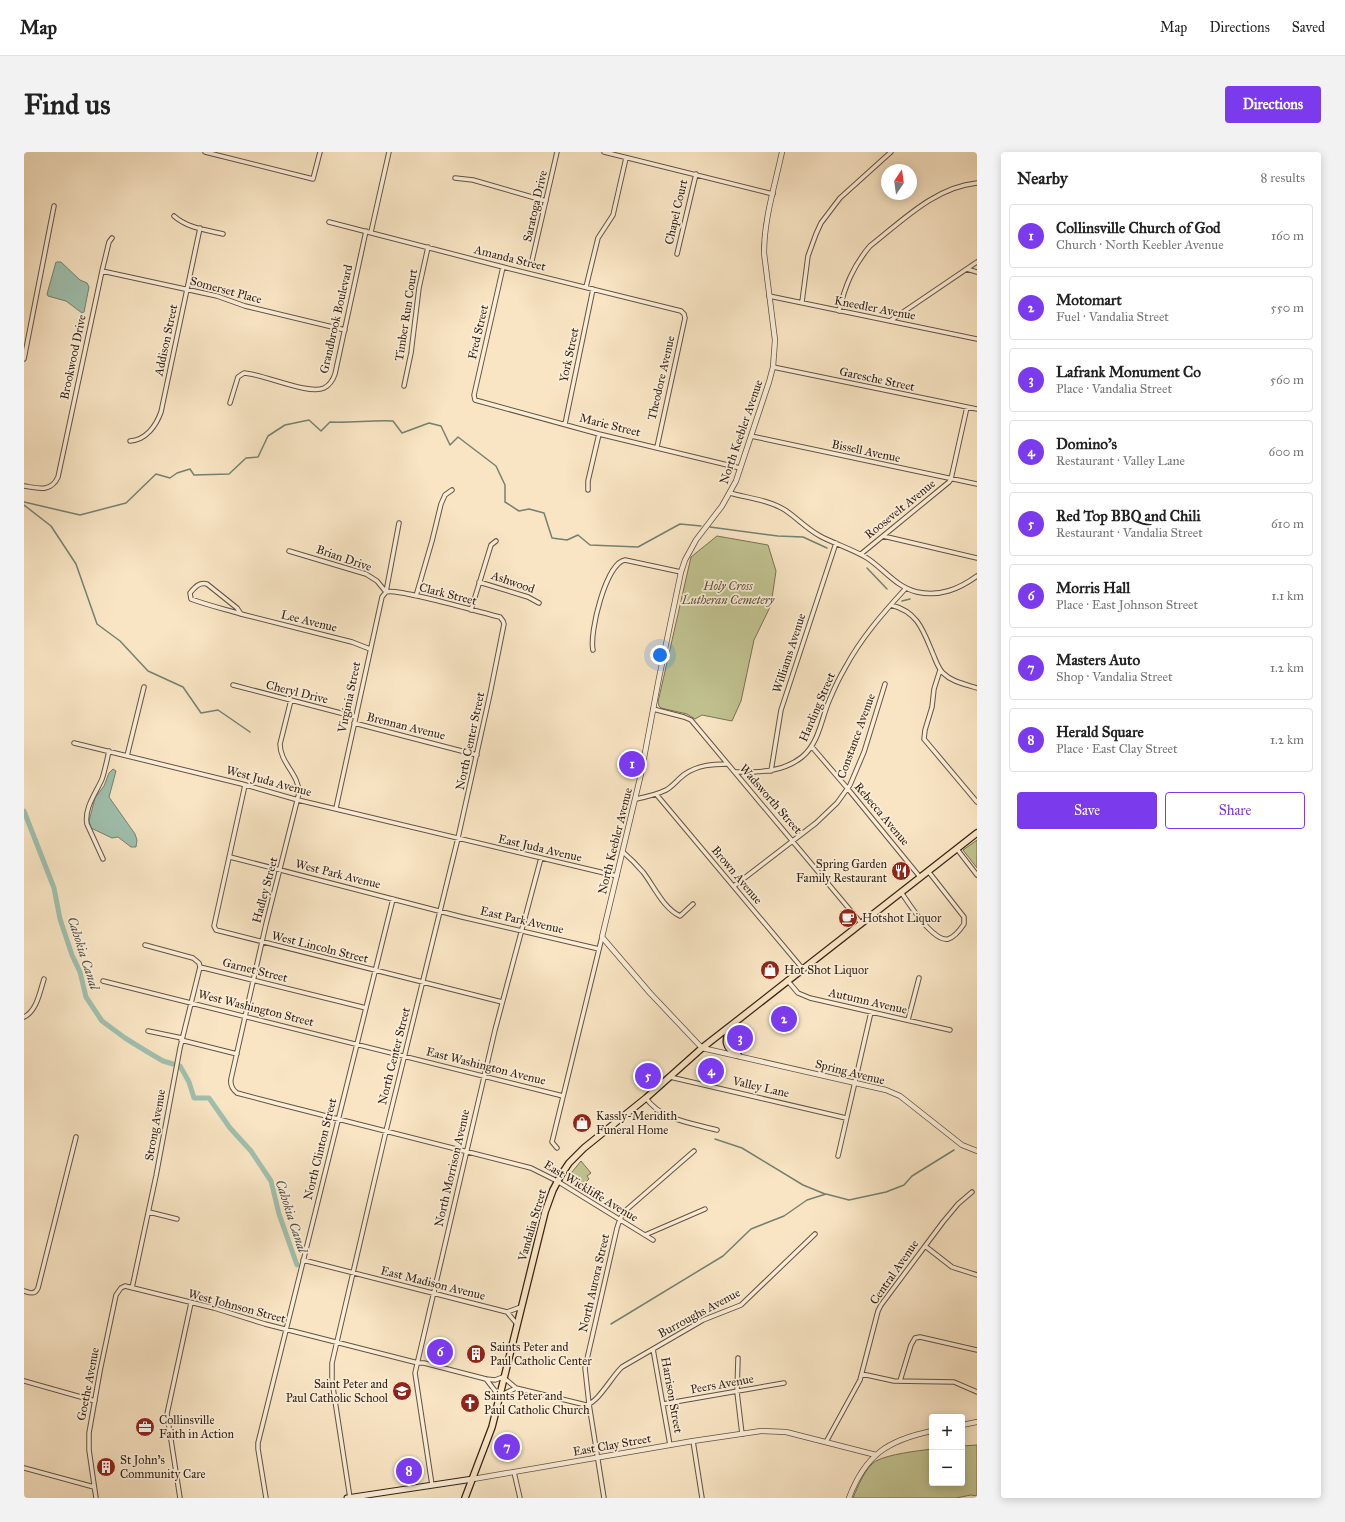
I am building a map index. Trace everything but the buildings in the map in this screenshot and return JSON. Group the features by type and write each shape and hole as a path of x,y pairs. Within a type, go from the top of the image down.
{"main road":[{"name":"Vandalia Street","path":"465,1498 492,1428 545,1212 557,1181 565,1168 579,1152 646,1098 702,1048 802,968 977,833"},
{"path":"732,1024 728,1031 727,1046 731,1052 738,1056"},
{"name":"East Clay Street","path":"349,1498 473,1478"}],"street":[{"path":"205,152 313,179 320,152"},
{"path":"371,232 390,152"},
{"name":"Saratoga Drive","path":"531,265 557,152"},
{"path":"604,152 773,194"},
{"name":"North Keebler Avenue","path":"557,1148 552,1142 636,799 681,572 685,560 696,540 730,493 751,436 773,367 775,340 764,242 766,225 782,152"},
{"path":"802,302 808,256 811,245 821,223 840,198 889,153"},
{"path":"586,287 598,238 613,215 626,158"},
{"name":"Chapel Court","path":"677,254 696,174"},
{"path":"455,178 479,182 546,201"},
{"path":"839,311 851,274 870,246 930,200 950,189 977,182"},
{"path":"24,359 54,206"},
{"path":"174,216 180,222 223,234"},
{"name":"Amanda Street","path":"329,222 678,310 684,314"},
{"name":"Addison Street","path":"130,441 141,438 146,434 157,422 160,414 200,228"},
{"name":"Grandbrook Boulevard","path":"230,403 238,377 244,373 311,389 324,388 334,378 366,231"},
{"name":"Brookwood Drive","path":"24,486 42,489 49,488 56,482 102,271 109,242 112,238"},
{"name":"Timber Run Court","path":"404,386 411,353 419,288 428,247"},
{"path":"890,321 977,262"},
{"name":"Fred Street","path":"476,400 474,394 503,267"},
{"path":"967,268 977,272"},
{"name":"Somerset Place","path":"102,271 217,296 233,303 345,330"},
{"name":"York Street","path":"565,424 593,289"},
{"name":"Kneedler Avenue","path":"769,296 977,339"},
{"name":"Theodore Avenue","path":"657,447 684,323 684,314"},
{"name":"Garesche Street","path":"773,367 977,409"},
{"name":"Marie Street","path":"476,400 599,434 740,468"},
{"name":"Roosevelt Avenue","path":"860,554 949,482 951,479 967,407"},
{"path":"588,490 588,481 599,434"},
{"name":"Bissell Avenue","path":"751,436 977,484"},
{"path":"416,596 441,504 445,495 452,490"},
{"path":"730,493 778,506 811,531 860,554 890,578 906,588 924,593 943,593 962,586 977,576"},
{"name":"Virginia Street","path":"336,808 382,597 386,592 399,523"},
{"path":"883,536 977,558"},
{"path":"471,610 491,545 496,541"},
{"name":"Williams Avenue","path":"771,771 781,710 836,543"},
{"name":"Brian Drive","path":"289,551 366,574 377,581 386,592"},
{"path":"593,650 592,637 603,589 620,562 625,560 681,572"},
{"name":"Ashwood","path":"479,582 528,597 539,603"},
{"name":"Lee Avenue","path":"241,614 237,608 206,584 202,583 198,585 190,593 190,599 241,614 352,642 370,649"},
{"name":"Harding Street","path":"735,772 771,771 795,762 812,747 819,733 829,700 845,668 865,637 906,588"},
{"name":"Clark Street","path":"386,592 391,591 416,596 500,617 504,621"},
{"path":"891,605 904,609 919,623 940,670 955,681 977,688"},
{"name":"North Center Street","path":"349,1498 332,1381 332,1363 404,1056 458,838 490,694 504,621"},
{"path":"940,670 934,689 932,707 925,730 924,739 977,802"},
{"name":"Constance Avenue","path":"734,886 826,814 848,788 862,757 885,684"},
{"name":"Cheryl Drive","path":"234,685 356,717"},
{"path":"127,756 144,687"},
{"name":"Hadley Street","path":"233,1090 231,1082 245,1016 300,790 298,783 280,749 291,700"},
{"name":"Wadsworth Street","path":"653,709 688,718 703,733 861,923"},
{"name":"Brennan Avenue","path":"354,723 477,755"},
{"name":"West Juda Avenue","path":"74,743 245,785 298,800 458,838"},
{"name":"Rebecca Avenue","path":"812,747 848,788 920,877"},
{"path":"104,859 87,824 86,818 88,807 102,778 109,751"},
{"path":"636,799 656,794 668,788 694,769 710,765 728,764"},
{"path":"230,857 245,785"},
{"name":"Brown Avenue","path":"656,794 802,968"},
{"name":"East Juda Avenue","path":"458,838 617,876"},
{"path":"957,849 977,875"},
{"path":"623,852 642,871 665,903 675,914 680,916 693,904"},
{"name":"West Park Avenue","path":"230,857 441,911"},
{"name":"West Lincoln Street","path":"230,857 214,928 216,930 502,1002"},
{"name":"North Morrison Avenue","path":"432,1485 415,1378 433,1293 484,1076 502,1002 541,858"},
{"path":"900,892 935,936 945,939 949,939 954,936 964,924 964,917 928,871"},
{"name":"North Clinton Street","path":"266,1498 258,1443 393,899"},
{"name":"East Park Avenue","path":"441,911 599,949"},
{"path":"602,937 650,993 702,1048"},
{"name":"Garnet Street","path":"145,945 193,958 199,962 200,967 366,1008"},
{"name":"Strong Avenue","path":"132,1288 149,1212 182,1039 190,1002 200,967"},
{"path":"908,1020 919,978"},
{"path":"24,1016 28,1015 34,1007 44,979"},
{"name":"Autumn Avenue","path":"787,980 796,991 810,998 950,1030"},
{"name":"West Washington Street","path":"103,981 150,994 190,1002 404,1056"},
{"path":"838,1156 871,1012"},
{"path":"148,1031 237,1054"},
{"name":"Spring Avenue","path":"702,1048 886,1090 900,1096 962,1144 977,1151"},
{"name":"East Washington Avenue","path":"404,1056 563,1096"},
{"name":"Valley Lane","path":"670,1076 846,1118"},
{"name":"East Wickliffe Avenue","path":"233,1090 237,1093 531,1168 557,1181 653,1240"},
{"path":"646,1098 654,1108 667,1116 717,1130"},
{"path":"24,1291 35,1292 38,1288 76,1137"},
{"name":"North Aurora Street","path":"604,1498 585,1376 586,1360 620,1219 625,1211 694,1152"},
{"name":"Central Avenue","path":"826,1442 862,1374 878,1310 955,1208 972,1192"},
{"name":"East Wickliffe Avenue","path":"645,1235 705,1209"},
{"path":"149,1212 177,1219"},
{"name":"Burroughs Avenue","path":"589,1404 598,1396 622,1367 703,1320 741,1305 815,1234"},
{"path":"925,1246 952,1267 977,1275"},
{"name":"East Madison Avenue","path":"303,1260 507,1312"},
{"name":"Goethe Avenue","path":"96,1498 88,1440 116,1295 125,1286 132,1288"},
{"name":"West Johnson Street","path":"132,1288 214,1308 286,1329 418,1363 424,1363 486,1379"},
{"path":"180,1498 167,1414 191,1303"},
{"path":"517,1324 507,1312 521,1306"},
{"path":"900,1381 911,1345 915,1338 920,1337 977,1350"},
{"name":"Harrison Street","path":"653,1349 670,1445"},
{"path":"738,1358 737,1392 742,1434"},
{"path":"862,1374 900,1381 947,1381 963,1385 977,1392"},
{"path":"486,1379 495,1380 504,1377 516,1388 582,1405 589,1404"},
{"path":"486,1379 499,1396 516,1388"},
{"path":"24,1381 95,1401"},
{"name":"Peers Avenue","path":"663,1404 784,1383"},
{"path":"965,1424 977,1422"},
{"name":"East Clay Street","path":"473,1478 761,1431 778,1431 876,1455"},
{"path":"848,1498 859,1477 876,1455 887,1446 900,1439 929,1432"},
{"path":"693,1441 702,1498"},
{"path":"24,1468 94,1487"},
{"path":"514,1472 520,1498"}],"green space":[{"name":"Holy Cross Lutheran Cemetery","path":"717,536 768,545 776,571 771,605 754,640 741,701 732,721 702,715 695,719 687,714 661,708 658,702 691,557"},
{"path":"977,840 977,868 963,850"},
{"path":"581,1161 591,1173 587,1176 589,1179 586,1182 592,1189 587,1193 573,1184 570,1180 572,1172"},
{"path":"977,1445 977,1496 971,1495 956,1498 853,1498 862,1478 869,1467 876,1461 888,1456 929,1449 929,1486 965,1486 965,1446"}],"shaded area":[{"path":"56,262 61,262 80,280 87,283 89,287 84,312 82,313 66,301 48,296 47,294"},
{"path":"113,769 116,771 109,797 135,834 137,840 136,847 131,847 118,837 112,838 91,828 89,821 95,798 104,786 109,773"}],"waterway":[{"path":"24,502 80,515 126,503 156,474 170,478 177,473 190,469 194,475 229,474 246,458 258,457 268,436 285,425 309,420 321,431 330,422 393,421 402,433 429,423 441,426 450,445 458,437 496,466 505,485 505,502 519,511 529,509 544,513 552,538 567,540 578,535 590,545 638,547 680,524 701,526"},
{"path":"24,505 51,526 76,564 97,624 120,641 148,671 183,687 201,713 218,710 250,732"},
{"path":"710,527 778,536 803,537 827,548"},
{"path":"867,568 887,589"},
{"path":"902,601 910,599"},
{"name":"Cahokia Canal","path":"24,811 54,888 60,919 72,955 80,972 86,997 102,1021 146,1051 163,1061 173,1064"},
{"name":"Cahokia Canal","path":"180,1066 189,1082 194,1098 209,1098 230,1128 251,1151 271,1181 279,1214 297,1265"},
{"path":"715,1139 742,1148 803,1185 825,1194"},
{"path":"611,1324 723,1256 751,1229 784,1216 807,1200 826,1194 849,1200 886,1192 904,1185 912,1176 954,1150"}],"place":[{"name":"Collinsville Church of God","path":"632,764"},
{"name":"Spring Garden Family Restaurant","path":"901,871"},
{"name":"Hotshot Liquor","path":"848,918"},
{"name":"Hot Shot Liquor","path":"770,970"},
{"name":"Motomart","path":"784,1019"},
{"name":"Lafrank Monument Co","path":"740,1038"},
{"name":"Domino's","path":"711,1071"},
{"name":"Red Top BBQ and Chili","path":"648,1076"},
{"name":"Kassly-Meridith Funeral Home","path":"582,1123"},
{"name":"Morris Hall","path":"440,1352"},
{"name":"Saints Peter and Paul Catholic Center","path":"476,1354"},
{"name":"Saint Peter and Paul Catholic School","path":"402,1391"},
{"name":"Saints Peter and Paul Catholic Church","path":"470,1403"},
{"name":"Collinsville Faith in Action","path":"145,1427"},
{"name":"Masters Auto","path":"507,1447"},
{"name":"St John's Community Care","path":"106,1467"},
{"name":"Herald Square","path":"409,1471"}]}
